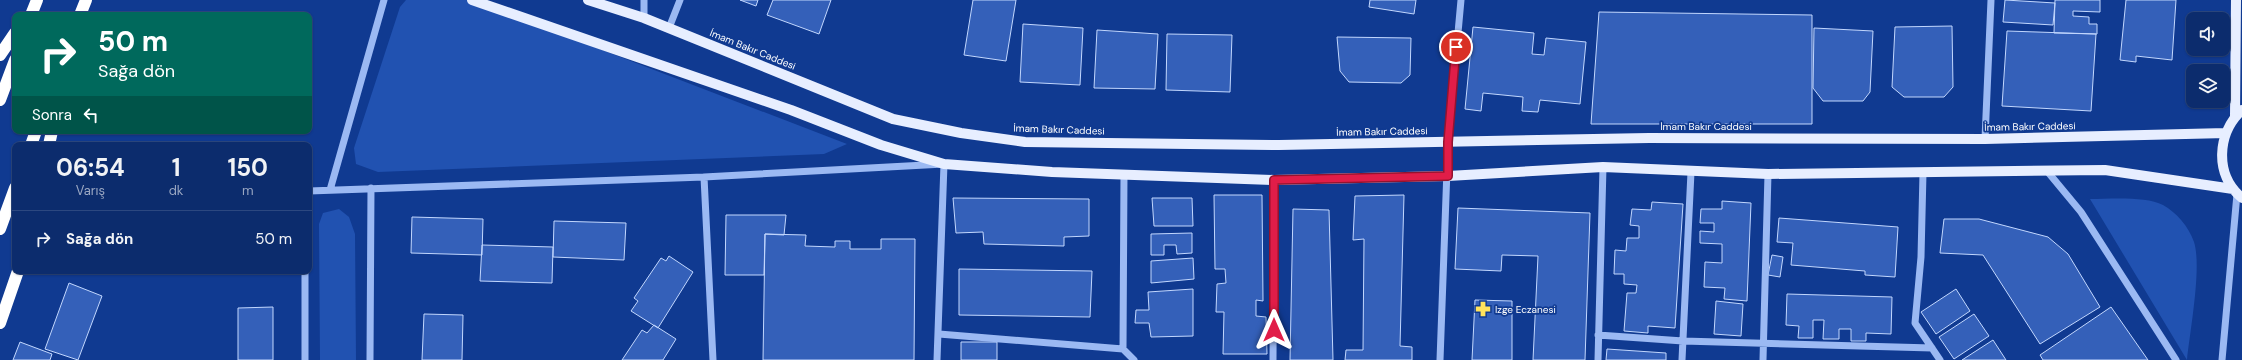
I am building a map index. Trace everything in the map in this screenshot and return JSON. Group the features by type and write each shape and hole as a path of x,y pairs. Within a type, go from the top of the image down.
{"highway":[{"path":"81,12 86,0"},
{"path":"29,12 36,1"},
{"path":"32,12 36,1"},
{"path":"0,54 12,37"},
{"path":"0,100 12,68"},
{"path":"0,229 12,196"},
{"path":"0,323 17,274"}],"main road":[{"path":"472,0 791,110 881,145 944,164 1052,172 1274,180 1448,176 1603,167 1691,172 1768,174 2105,170 2237,194"},
{"name":"İmam Bakır Caddesi","path":"588,0 644,18 893,120 961,134 1040,142 1279,145 1649,138 1985,139 2226,133"},
{"path":"2236,0 2238,114 2226,133 2222,147 2222,162 2226,176 2237,194"}],"street":[{"path":"330,190 384,0"},
{"path":"644,0 644,18"},
{"path":"669,28 680,0"},
{"path":"1440,360 1448,176 1448,142 1461,0"},
{"path":"1985,139 1991,0"},
{"path":"312,191 704,178 944,164 937,360"},
{"path":"1598,360 1603,167"},
{"path":"2047,171 2081,212 2176,360"},
{"path":"1682,360 1691,172"},
{"path":"1924,173 1921,257 1915,323 1940,360"},
{"path":"1123,349 1124,174"},
{"path":"1763,360 1768,174"},
{"path":"704,178 713,360"},
{"path":"1274,180 1274,360"},
{"path":"370,360 371,188"},
{"path":"2222,360 2237,194"},
{"path":"305,274 305,360"},
{"path":"939,334 1123,349 1134,360"},
{"path":"1598,334 1683,341 1763,342 1932,348"}],"shaded area":[{"path":"406,0 472,0 847,144 824,154 378,172 356,164 354,148 400,7"},
{"path":"2090,199 2138,199 2156,202 2173,212 2182,220 2189,231 2194,242 2197,267 2195,300 2187,360"},
{"path":"339,209 349,217 355,234 356,360 320,360 319,224 323,213"}],"building":[{"path":"740,0 758,0 756,6"},
{"path":"773,0 831,0 819,34 767,15"},
{"path":"973,0 1016,0 1006,61 964,55"},
{"path":"1370,0 1416,0 1414,14 1369,7"},
{"path":"2005,0 2055,3 2053,25 2003,22"},
{"path":"2055,0 2100,0 2100,12 2073,11 2073,16 2089,17 2089,24 2097,24 2097,34 2054,33"},
{"path":"2126,0 2176,0 2172,60 2136,56 2136,62 2120,60"},
{"path":"1599,12 1812,15 1812,124 1591,124"},
{"path":"1023,24 1083,28 1080,85 1020,82"},
{"path":"1952,26 1953,87 1944,97 1904,97 1892,87 1895,27"},
{"path":"1473,27 1534,33 1532,54 1544,55 1546,38 1586,42 1580,104 1540,100 1538,112 1522,111 1523,97 1483,93 1481,111 1465,109"},
{"path":"1814,28 1873,31 1870,92 1863,101 1823,101 1813,88"},
{"path":"1097,30 1158,34 1155,89 1094,88"},
{"path":"2007,31 2096,34 2091,111 2002,106"},
{"path":"1167,34 1232,35 1230,92 1166,90"},
{"path":"1337,37 1411,38 1410,75 1401,83 1349,82 1340,71"},
{"path":"1214,195 1262,195 1263,301 1256,300 1256,316 1266,317 1267,354 1223,354 1224,312 1216,312 1217,284 1226,283 1225,269 1215,269"},
{"path":"1404,195 1400,346 1412,347 1412,360 1345,360 1346,350 1363,350 1364,239 1353,240 1355,196"},
{"path":"953,198 1089,199 1089,236 1064,237 1064,246 984,244 983,232 956,233"},
{"path":"1152,198 1192,198 1193,226 1154,226"},
{"path":"1722,201 1751,203 1747,301 1724,299 1725,288 1704,287 1705,262 1722,263 1722,244 1700,243 1700,231 1714,232 1714,223 1700,223 1701,209 1722,209"},
{"path":"1652,202 1683,204 1675,328 1648,326 1648,333 1624,331 1627,293 1636,293 1637,285 1624,284 1624,274 1614,274 1615,250 1626,251 1627,238 1639,238 1639,226 1630,225 1632,209 1651,210"},
{"path":"1458,208 1590,213 1585,360 1533,360 1538,256 1502,255 1501,271 1455,269"},
{"path":"1293,209 1329,210 1333,360 1290,360"},
{"path":"726,215 786,215 784,235 765,234 764,275 725,275"},
{"path":"412,217 483,219 482,255 411,253"},
{"path":"1779,218 1898,227 1895,277 1865,275 1865,271 1791,265 1793,243 1777,242"},
{"path":"1944,219 1979,219 2048,237 2068,254 2100,307 2040,344 1983,255 1940,253"},
{"path":"554,221 626,223 624,260 553,257"},
{"path":"1192,233 1192,253 1177,254 1176,245 1164,245 1164,255 1151,255 1151,234"},
{"path":"765,234 806,235 805,246 835,247 835,241 850,241 850,249 881,249 881,239 915,239 914,360 763,360"},
{"path":"482,245 553,247 552,283 480,281"},
{"path":"1772,255 1783,257 1780,277 1768,275"},
{"path":"669,256 693,272 658,328 631,311 638,301 634,298 661,258 666,261"},
{"path":"1193,258 1194,279 1151,283 1151,261"},
{"path":"959,269 1092,271 1090,317 959,315"},
{"path":"69,283 102,296 78,360 45,349"},
{"path":"1193,289 1193,336 1151,337 1149,323 1135,323 1136,310 1149,310 1148,292"},
{"path":"1956,289 1970,311 1936,334 1921,312"},
{"path":"1787,294 1892,297 1891,334 1866,333 1866,341 1851,341 1851,329 1839,329 1839,339 1823,339 1824,320 1813,320 1813,338 1798,338 1799,326 1786,325"},
{"path":"1475,300 1512,301 1512,360 1472,360"},
{"path":"1716,301 1743,304 1741,336 1714,334"},
{"path":"273,307 273,360 238,360 238,308"},
{"path":"2111,307 2148,360 2043,360 2040,355"},
{"path":"424,314 463,315 462,360 422,360"},
{"path":"1974,314 1989,336 1954,359 1939,337"},
{"path":"654,325 676,339 663,360 622,360 642,330 647,333"},
{"path":"1993,340 2006,360 1962,360"},
{"path":"20,342 52,354 50,360 13,360"},
{"path":"961,342 997,342 997,360 961,360"},
{"path":"1607,349 1666,353 1666,360 1606,360"}],"place":[{"name":"Izge Eczanesi","path":"1483,309"}],"route":[{"path":"1274,330 1274,180 1448,176 1448,142 1456,47"}]}
